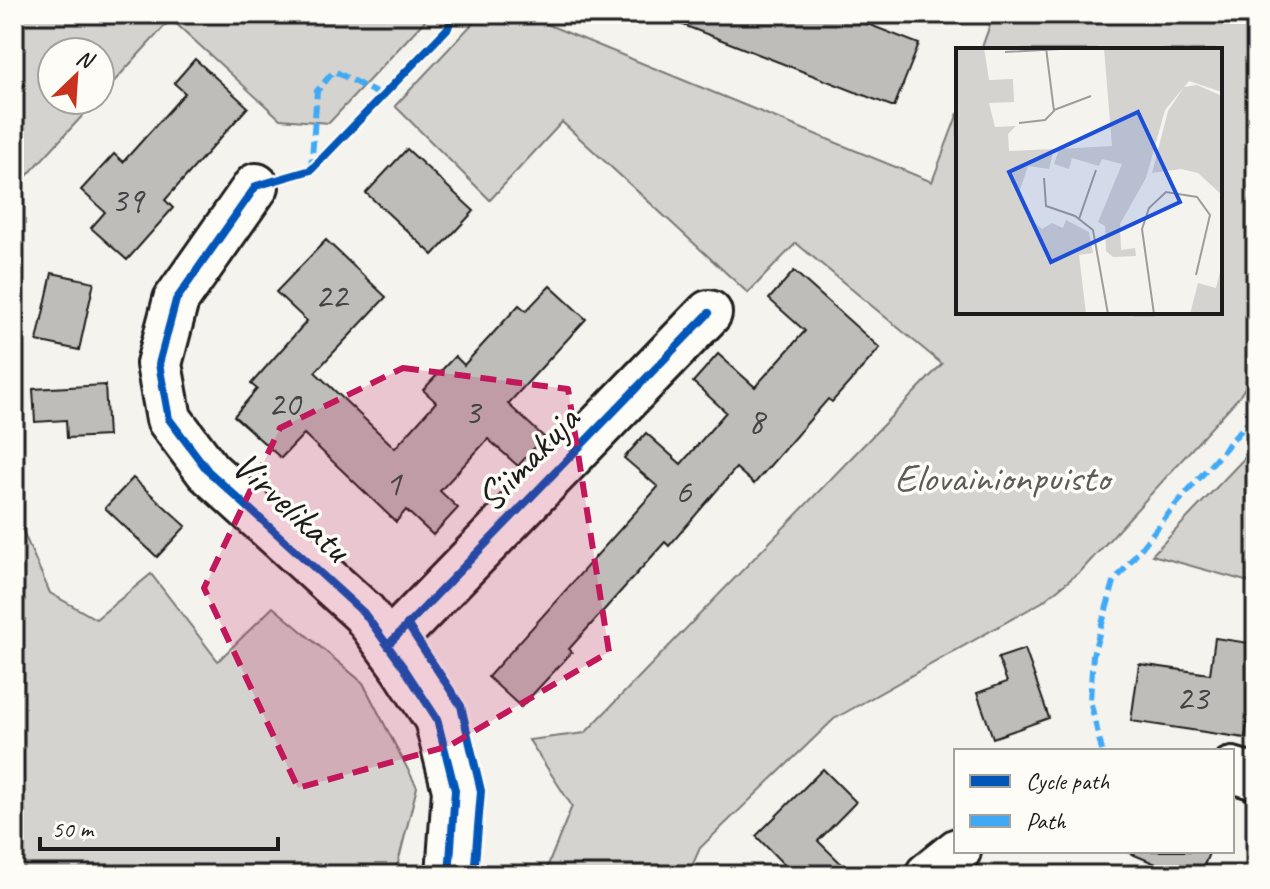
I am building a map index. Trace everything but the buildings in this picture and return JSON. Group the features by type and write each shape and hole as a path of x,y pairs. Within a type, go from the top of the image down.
{"street":[{"name":"Virvelikatu","path":"256,186 176,300 159,364 169,419 208,471 364,613 437,719 455,790 449,875"},
{"name":"Siimakuja","path":"388,645 709,313"},
{"path":"1234,771 1256,777"},
{"path":"928,875 956,853"}],"highlighted area":[{"path":"403,368 568,389 609,652 449,746 298,788 204,588 280,428"}],"green space":[{"path":"14,14 431,14 329,123 280,119 171,19 116,79 116,36 36,36 36,116 82,116 14,190"},
{"name":"Elovainionpuisto","path":"479,14 522,14 932,182 956,118 956,314 1222,314 1222,48 982,48 994,14 1256,14 1256,370 1239,397 1081,571 1042,602 834,719 700,848 688,875 544,875 572,806 529,740 585,733 942,364 796,243 748,293 562,122 490,200 395,106"},
{"path":"1256,446 1256,584 1152,555"},
{"path":"14,511 50,593 96,619 151,574 218,661 273,607 363,683 417,787 395,875 14,875"}],"marked path":[{"path":"311,170 317,91 334,71 382,96"},
{"path":"1102,749 1090,700 1093,655 1114,582 1256,413"}],"cycle path":[{"path":"449,875 455,790 437,719 364,613 208,471 169,419 159,364 176,300 256,186 311,170 448,28 453,14"},
{"path":"388,645 709,313"},
{"path":"407,624 461,706 481,791 474,875"}]}
